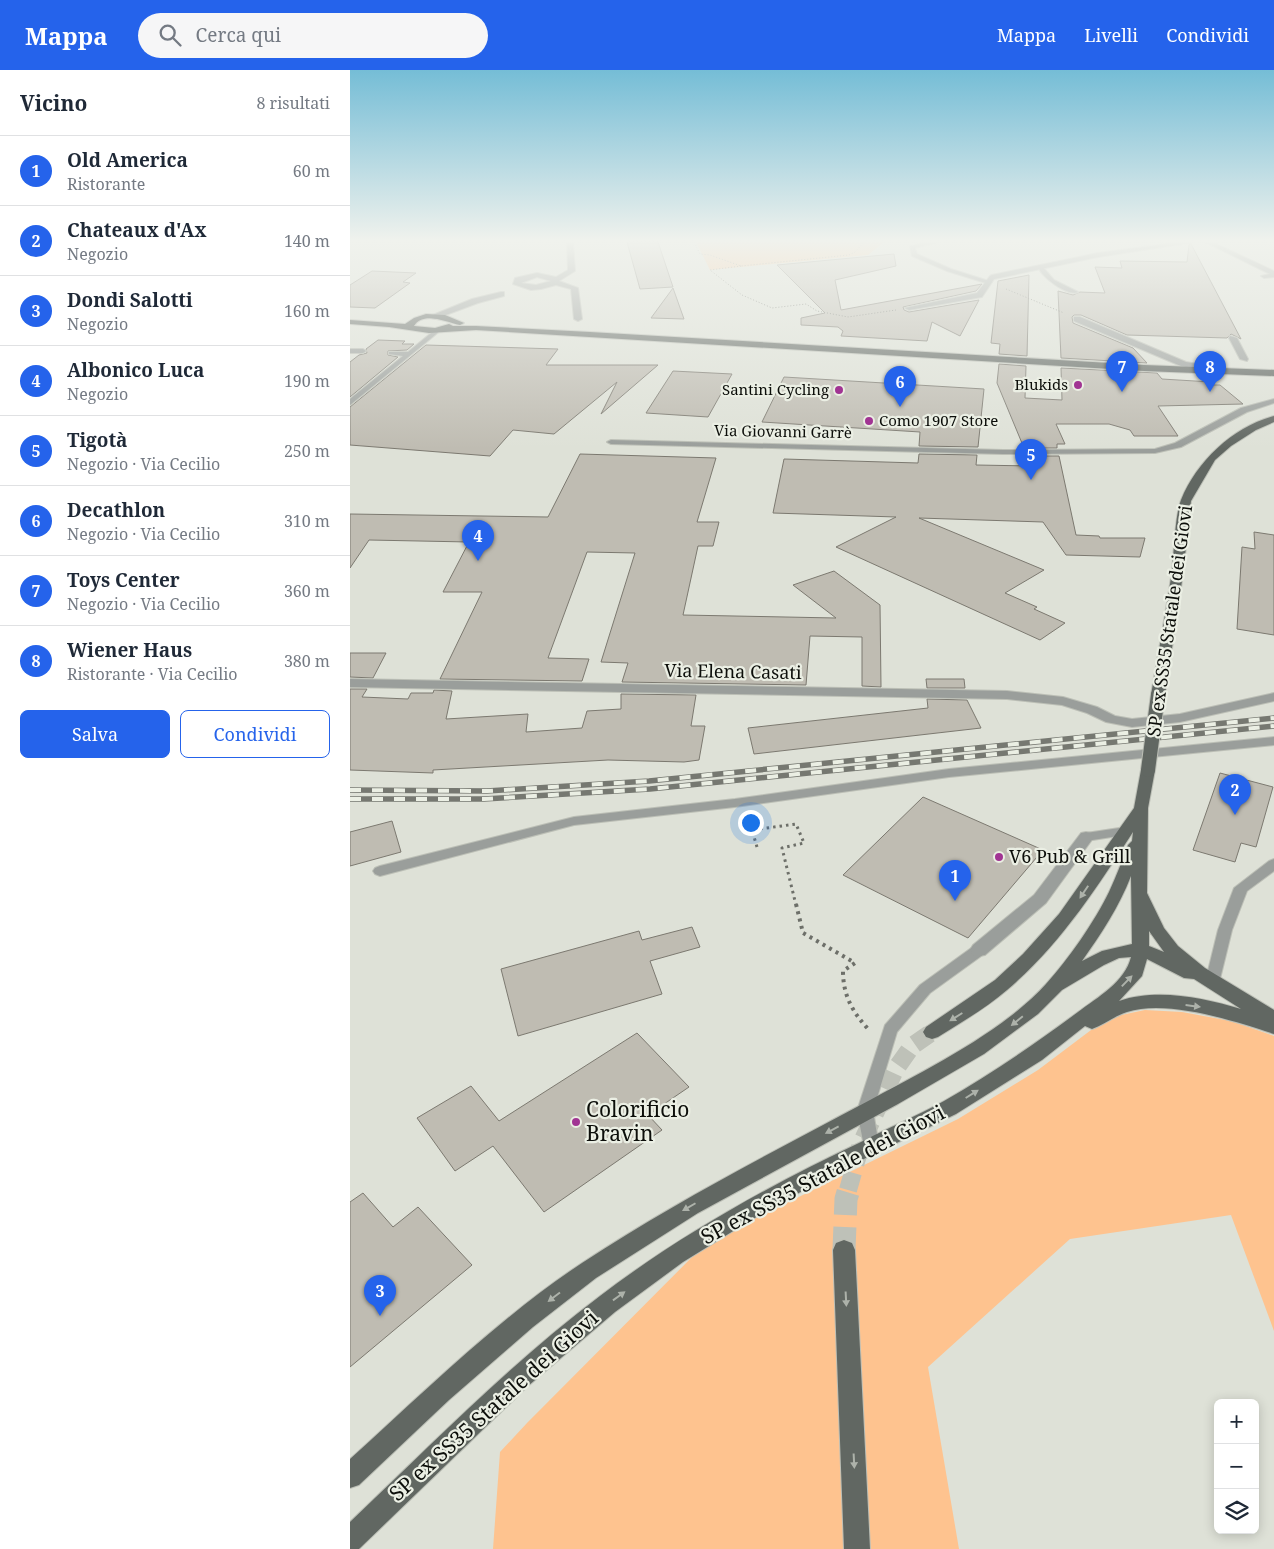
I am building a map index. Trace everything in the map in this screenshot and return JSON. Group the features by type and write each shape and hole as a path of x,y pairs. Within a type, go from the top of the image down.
{"main road":[{"path":"363,323 432,317 504,329"},
{"path":"410,327 410,322 417,319"},
{"path":"439,329 450,326 452,321"},
{"path":"350,322 410,327 420,331 439,329 504,329 1274,377"},
{"path":"1149,368 1274,373"},
{"name":"SP ex SS35 Statale dei Giovi","path":"350,1476 441,1392 525,1319 588,1271 691,1206 866,1112 977,1049 1032,1009 1053,988 1094,932 1116,894 1141,808 1177,574 1186,501 1212,458 1228,444 1253,428 1274,419"},
{"path":"932,1032 968,1009 1010,977 1076,905 1133,833"},
{"name":"SP ex SS35 Statale dei Giovi","path":"350,1540 513,1385 607,1304 674,1255 820,1171 949,1108 1035,1055 1116,992 1136,971 1141,950 1139,888 1133,833"},
{"path":"1139,888 1160,936 1181,958 1212,983"},
{"path":"1053,988 1103,957 1121,952 1141,950 1212,983 1274,1019"},
{"path":"1035,1055 1110,1011 1137,1003 1173,1004 1205,1008 1274,1026"},
{"path":"844,1250 858,1549"}],"street":[{"path":"432,317 449,311"},
{"path":"452,321 451,315 455,311"},
{"path":"577,311 578,319"},
{"path":"1077,319 1184,364 1222,371"},
{"path":"1233,338 1244,359"},
{"path":"1162,368 1163,356"},
{"name":"Via Elena Casati","path":"350,683 1007,695 1063,701 1092,710 1111,719 1132,723 1180,718 1274,697"},
{"path":"979,950 1040,899 1086,837"}],"lane":[{"path":"350,403 439,329"},
{"path":"420,331 423,343"},
{"path":"350,351 363,351"},
{"path":"391,353 410,354"},
{"name":"Via Giovanni Garrè","path":"611,442 1003,452 1155,451 1178,445 1238,413 1274,401"},
{"path":"380,872 574,821 735,803 949,773 1274,741"},
{"path":"1086,837 1133,833"},
{"path":"1212,983 1225,930 1241,888 1274,864"},
{"path":"871,1146 866,1112 890,1029 925,989 979,950"}],"path":[{"path":"817,311 848,317 889,311"},
{"path":"1058,311 1077,319"},
{"path":"757,847 752,830 796,824 804,843 782,848 804,933 855,963 843,971 842,980 852,1012 871,1032 890,1029"}],"shaded area":[{"path":"1145,1010 1182,1012 1231,1021 1274,1036 1274,1331 1231,1215 1070,1239 928,1367 959,1549 493,1549 500,1452 707,1242 958,1119 1038,1070 1107,1018"}],"building":[{"path":"656,311 681,311 684,319 651,318"},
{"path":"823,311 973,311 960,336 932,322 927,341 841,336 843,331 838,327 801,325 801,318 825,313"},
{"path":"995,311 1028,311 1027,356 999,354 1000,344 991,343"},
{"path":"1059,311 1226,311 1241,339 1231,334 1227,338 1127,335 1081,315 1074,315 1072,317 1073,323 1133,348 1147,363 1061,358"},
{"path":"378,340 405,341 402,344 414,344 407,350 388,351 388,355 398,357 350,397 350,362 359,355 367,353 366,349"},
{"path":"426,345 558,349 546,365 658,365 601,414 617,382 554,434 513,430 490,456 350,445 350,407"},
{"path":"999,364 1026,366 1025,398 1062,400 1061,368 1157,373 1162,379 1211,382 1214,385 1220,385 1243,404 1158,406 1178,436 1134,436 1130,430 1109,424 1056,424 1065,444 1057,444 1057,448 1024,448 997,383"},
{"path":"673,371 732,374 708,417 646,413"},
{"path":"784,377 984,389 978,447 919,446 920,432 762,422"},
{"path":"580,454 716,458 697,522 719,522 713,546 698,546 683,615 836,618 793,585 834,571 880,605 881,687 862,686 862,637 810,636 806,685 622,682 628,663 601,662 635,553 587,552 548,658 589,659 582,681 440,679 482,592 443,592 469,542 369,540 350,568 350,514 548,517"},
{"path":"919,454 977,455 976,465 1032,466 1027,456 1059,456 1076,535 1099,536 1100,538 1145,538 1140,557 1066,555 1043,522 919,518 1044,570 1005,593 1037,607 1034,609 1065,623 1040,640 836,547 896,517 773,513 784,459 918,463"},
{"path":"1254,532 1274,535 1274,635 1237,629 1242,547 1255,549"},
{"path":"350,653 386,653 373,678 350,677"},
{"path":"926,679 964,679 965,688 927,688"},
{"path":"350,689 367,689 362,697 408,699 411,693 433,693 434,690 452,691 446,719 528,714 526,732 582,728 587,711 621,709 621,694 696,695 691,726 705,726 699,760 684,762 608,760 433,770 433,773 350,770"},
{"path":"927,699 967,700 981,728 754,754 748,728 928,708"},
{"path":"1220,773 1273,787 1256,847 1241,843 1235,862 1193,850"},
{"path":"923,797 1043,850 968,938 843,875"},
{"path":"392,821 401,852 350,866 350,832"},
{"path":"692,927 700,947 650,961 662,994 518,1036 501,969 639,931 642,940"},
{"name":"Colorificio Bravin","path":"637,1033 689,1087 648,1115 662,1130 544,1212 493,1146 455,1171 417,1118 471,1086 499,1121"},
{"path":"363,1193 393,1227 418,1207 472,1265 350,1367 350,1202"}],"tunnel":[{"path":"848,1190 861,1144 895,1070 912,1046 932,1032"},
{"path":"844,1250 846,1199 849,1189"}],"railway":[{"path":"350,790 487,791 649,781 1274,718"},
{"path":"350,799 484,799 650,789 1274,726"}],"place":[{"name":"Blukids","path":"1078,385"},
{"name":"Santini Cycling","path":"839,390"},
{"name":"Toys Center","path":"1122,392"},
{"name":"Wiener Haus","path":"1210,392"},
{"name":"Decathlon","path":"900,407"},
{"name":"Como 1907 Store","path":"869,421"},
{"name":"Tigotà","path":"1031,480"},
{"name":"Albonico Luca","path":"478,561"},
{"name":"Chateaux d'Ax","path":"1235,815"},
{"name":"V6 Pub & Grill","path":"999,857"},
{"name":"Old America","path":"955,901"},
{"name":"Colorificio Bravin","path":"576,1122"},
{"name":"Dondi Salotti","path":"380,1316"}]}
